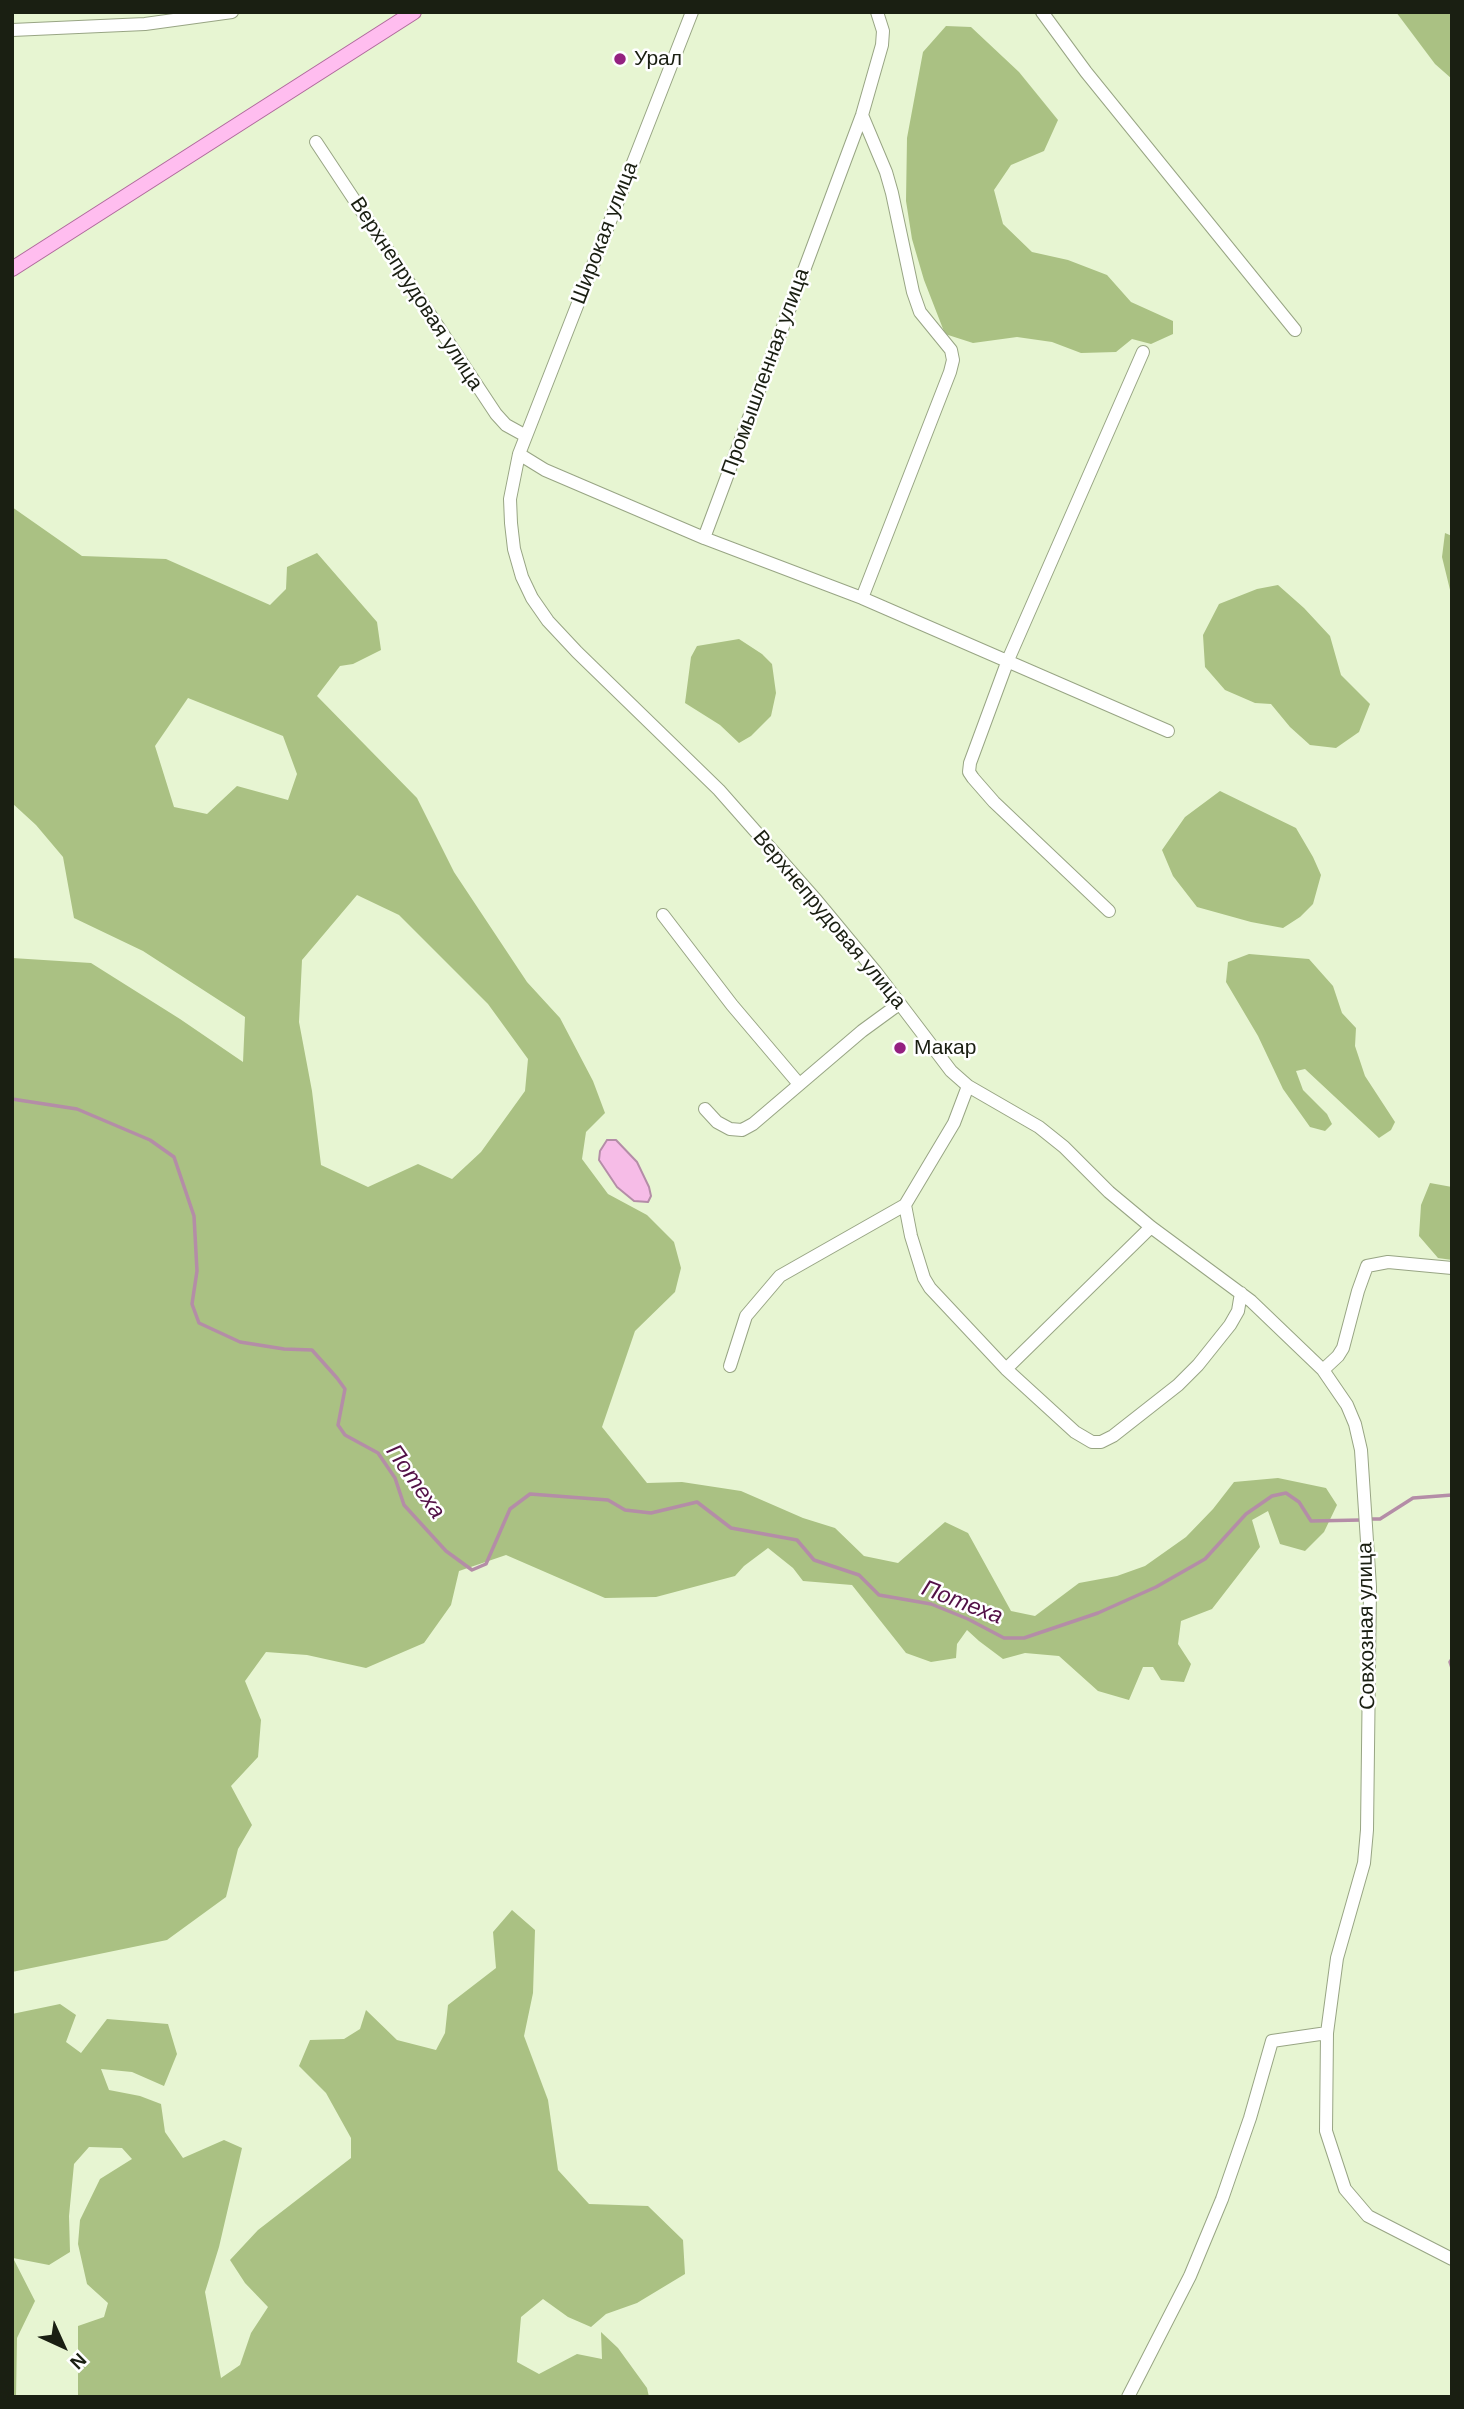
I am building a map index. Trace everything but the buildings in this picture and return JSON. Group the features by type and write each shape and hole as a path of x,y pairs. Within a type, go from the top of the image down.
{"main road":[{"path":"12,270 414,12"}],"street":[{"path":"12,30 145,24 232,12"},
{"name":"Широкая улица","path":"519,454 692,12"},
{"name":"Промышленная улица","path":"705,538 862,115 882,45 883,31 877,12"},
{"path":"1042,12 1086,72 1295,330"},
{"path":"862,115 892,192 913,292 920,312 951,350 953,359 862,598"},
{"name":"Верхнепрудовая улица","path":"316,142 496,414 506,425 526,436"},
{"path":"1109,911 994,802 969,772 1008,660 1143,352"},
{"path":"519,454 545,470 705,538 862,598 1168,731"},
{"name":"Верхнепрудовая улица","path":"519,454 510,499 514,549 522,577 548,621 719,790 817,901 933,1050 968,1086 1039,1127 1151,1227 1269,1316 1323,1370"},
{"path":"663,915 732,1005 799,1084"},
{"path":"705,1109 730,1129 742,1130 753,1124 862,1031 899,1004"},
{"path":"730,1366 746,1316 780,1276 905,1205 954,1123 968,1086"},
{"path":"905,1205 911,1236 924,1278 930,1288 1006,1369 1075,1432 1092,1442 1101,1442 1113,1436 1178,1384 1230,1325 1238,1311 1241,1293"},
{"path":"1006,1369 1151,1227"},
{"path":"1323,1370 1343,1348 1357,1291 1367,1266 1388,1262 1452,1268"},
{"name":"Совхозная улица","path":"1323,1370 1347,1405 1355,1423 1361,1450 1370,1587 1367,1830 1358,1891 1338,1958 1327,2033 1326,2131 1345,2189 1368,2216 1452,2259"},
{"path":"1128,2397 1190,2276 1211,2225 1251,2118 1272,2041 1327,2033"}],"green space":[{"path":"1396,12 1452,12 1452,79 1435,64"},
{"path":"946,26 971,27 1019,72 1058,120 1044,151 1011,165 994,190 1003,224 1032,252 1068,260 1107,275 1131,302 1173,321 1173,334 1151,344 1132,339 1116,352 1081,353 1052,342 1017,337 973,343 945,334 924,280 912,239 906,201 907,138 923,52"},
{"path":"12,507 82,556 166,559 270,605 286,589 287,567 317,553 377,622 381,650 353,664 340,666 317,696 417,798 454,872 527,982 560,1018 593,1081 605,1113 586,1132 582,1159 608,1194 647,1215 674,1242 681,1268 675,1292 635,1331 602,1427 647,1483 682,1482 741,1491 803,1518 835,1528 864,1556 898,1563 945,1522 968,1533 1011,1611 1035,1616 1079,1583 1117,1576 1145,1566 1186,1537 1234,1482 1278,1478 1326,1488 1337,1505 1324,1532 1305,1551 1280,1544 1268,1511 1252,1520 1260,1547 1212,1609 1181,1621 1178,1644 1191,1664 1184,1682 1161,1680 1153,1667 1143,1667 1129,1700 1098,1691 1059,1656 1025,1653 1003,1659 967,1630 957,1644 956,1658 931,1662 906,1653 852,1585 803,1581 793,1568 768,1548 735,1576 656,1597 605,1598 506,1555 459,1571 451,1605 424,1643 366,1668 307,1655 266,1652 245,1681 261,1720 258,1757 231,1786 252,1825 238,1849 226,1897 167,1940 12,1972 12,958 91,963 243,1062 245,1017 143,951 74,918 63,857 36,825 12,803","holes":["188,698 283,736 297,774 288,800 237,786 207,814 174,807 155,746","357,895 399,915 488,1004 528,1059 525,1091 481,1152 452,1179 418,1164 368,1187 321,1165 312,1091 299,1022 302,960"]},
{"path":"1445,533 1452,536 1452,598 1442,557"},
{"path":"1278,585 1330,636 1341,675 1370,704 1359,732 1336,748 1310,745 1271,704 1255,703 1225,690 1205,667 1203,635 1219,604 1257,589"},
{"path":"739,639 772,664 776,693 771,716 751,736 739,743 720,725 685,703 691,657 697,646"},
{"path":"1220,791 1296,828 1313,857 1321,875 1313,904 1283,928 1197,907 1173,876 1162,850 1185,817"},
{"path":"1249,954 1309,959 1333,986 1342,1013 1356,1028 1355,1046 1365,1076 1395,1122 1391,1130 1379,1138 1305,1069 1296,1071 1303,1090 1327,1114 1332,1124 1325,1131 1310,1127 1283,1089 1258,1036 1226,982 1228,962"},
{"path":"1430,1183 1452,1187 1452,1260 1438,1258 1419,1236 1421,1205"},
{"path":"512,1910 535,1930 533,1993 524,2036 548,2100 558,2170 589,2204 648,2206 683,2240 685,2274 637,2303 606,2314 591,2327 568,2317 543,2299 521,2317 517,2362 539,2374 577,2354 602,2359 601,2332 618,2348 647,2388 649,2397 78,2397 78,2326 104,2317 108,2303 87,2284 78,2244 80,2220 100,2179 132,2159 122,2148 89,2147 74,2164 69,2216 70,2252 49,2265 13,2258 35,2301 17,2338 16,2397 12,2397 12,2014 60,2004 76,2015 66,2042 81,2053 107,2019 168,2024 177,2054 164,2086 132,2072 101,2069 109,2090 140,2096 161,2104 165,2132 183,2158 224,2140 242,2148 219,2247 205,2292 221,2378 240,2365 251,2333 268,2307 245,2283 230,2260 258,2230 351,2158 351,2138 326,2093 299,2066 310,2040 344,2039 360,2029 366,2010 397,2040 436,2050 445,2033 448,2005 496,1968 493,1932"}],"shaded area":[{"path":"607,1140 616,1140 637,1162 649,1187 651,1196 648,1202 634,1201 617,1187 599,1160 600,1151"}],"waterway":[{"name":"Потеха","path":"12,1099 77,1109 150,1140 174,1157 194,1216 197,1271 192,1304 199,1323 240,1342 312,1350 345,1389 338,1425 345,1435 378,1453 395,1478 404,1505 446,1551 472,1570 486,1564 510,1509 530,1494 608,1500 625,1510 651,1513 697,1502 731,1528 797,1540 814,1560 859,1575 879,1595 931,1604 1004,1638 1024,1638 1098,1613 1156,1587 1205,1559 1246,1514 1272,1496 1286,1493 1299,1502 1311,1521 1361,1520"},
{"name":"Потеха","path":"1369,1519 1380,1519 1413,1498 1452,1495"},
{"name":"Потеха","path":"1452,1659 1452,1668"}],"place":[{"name":"Урал","path":"620,59"},
{"name":"Макар","path":"900,1048"}]}
